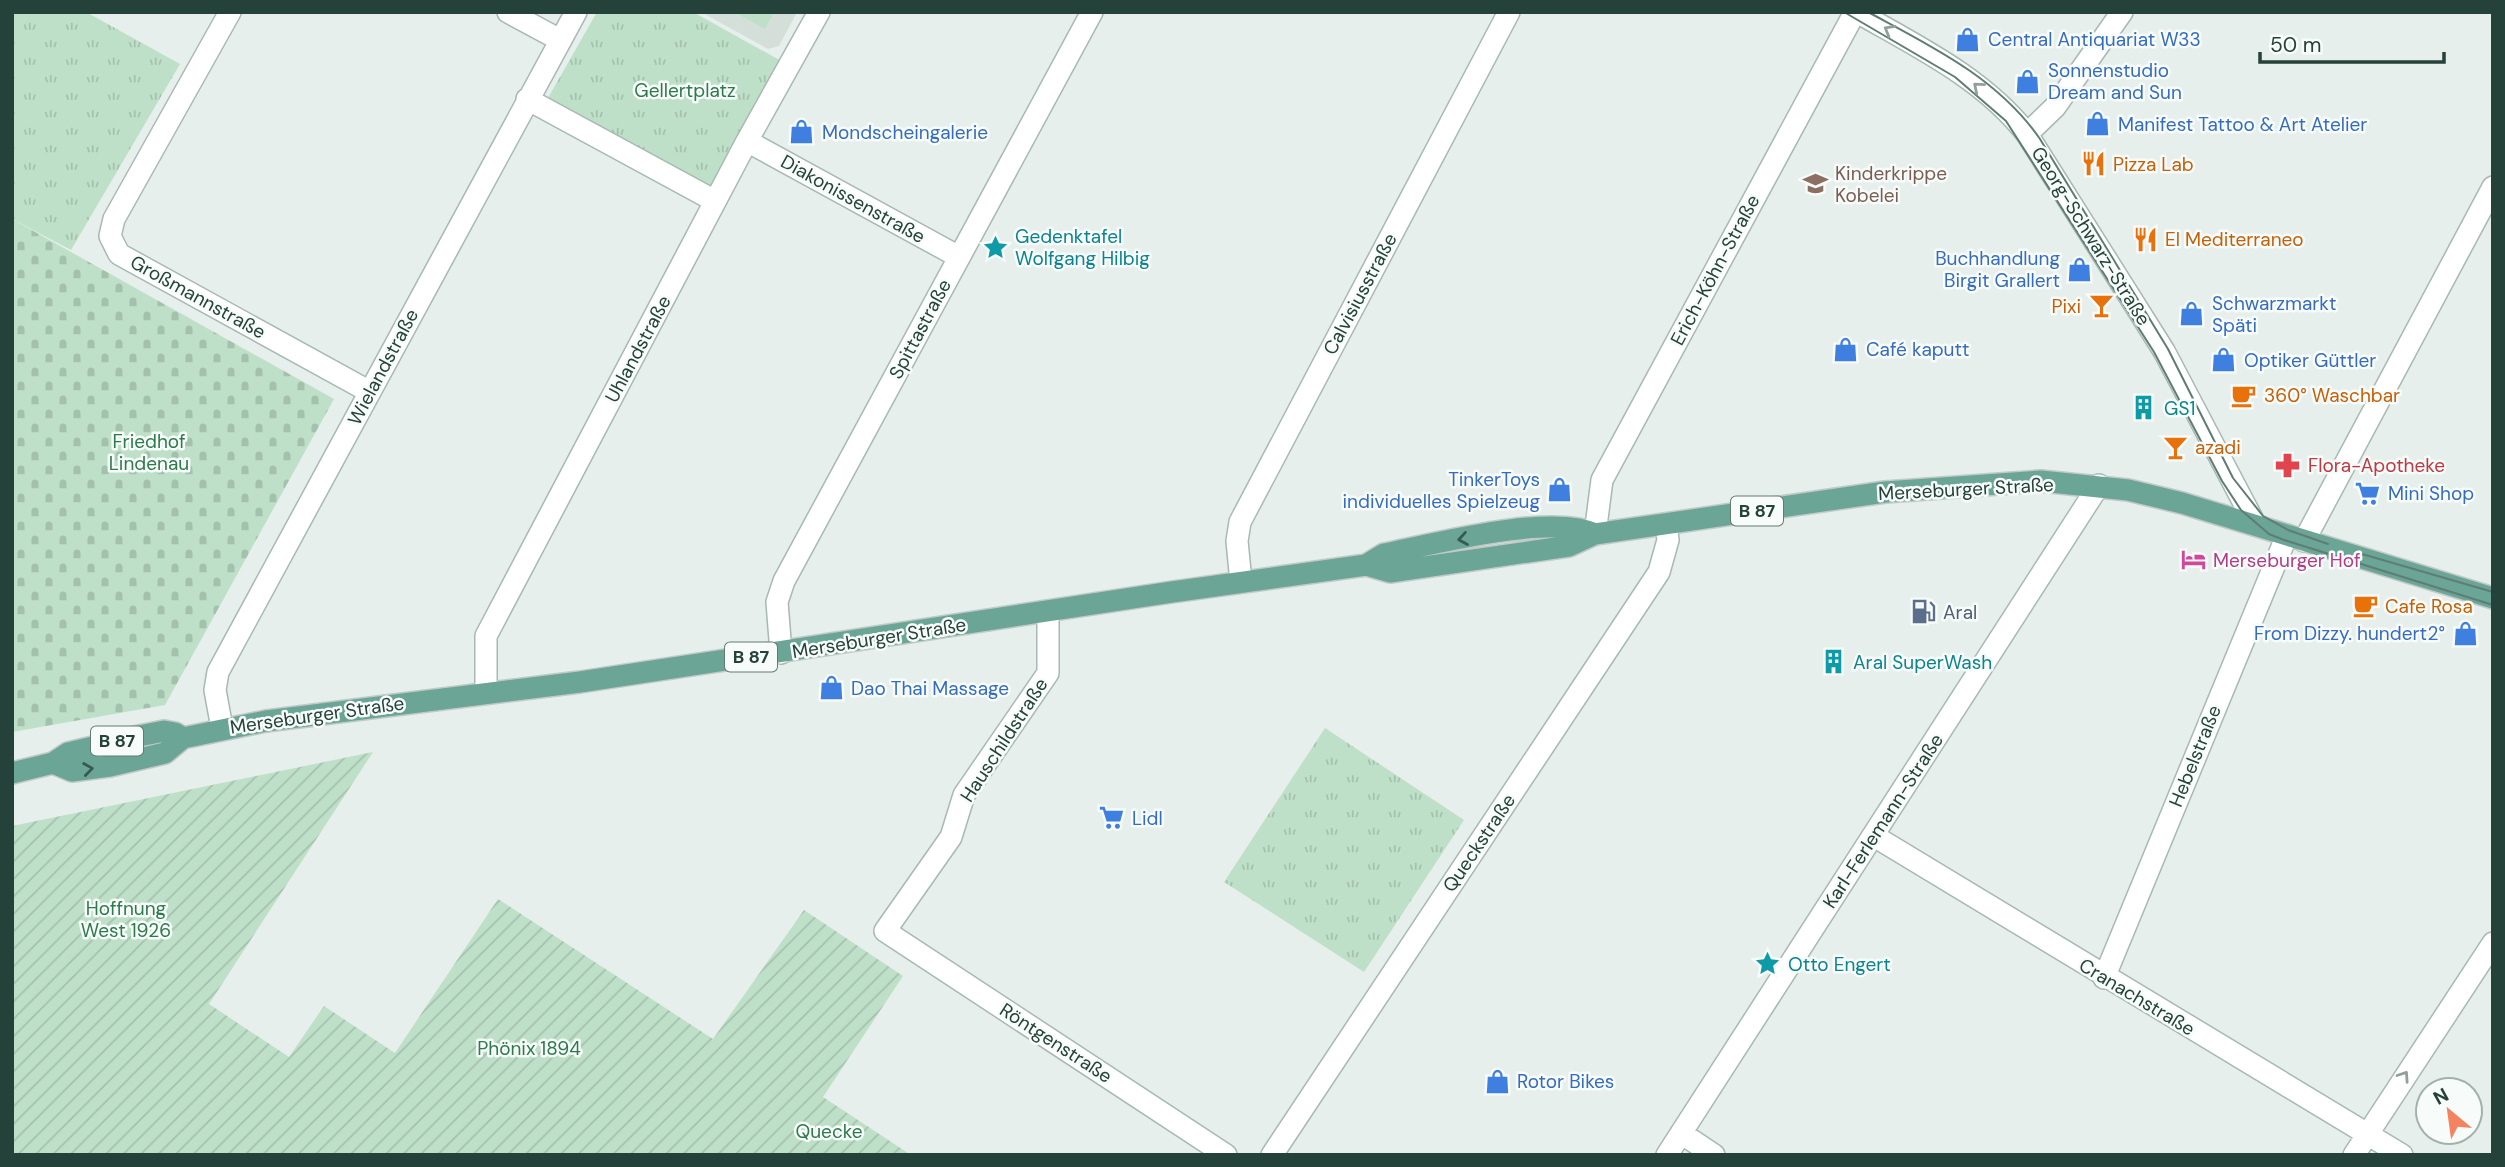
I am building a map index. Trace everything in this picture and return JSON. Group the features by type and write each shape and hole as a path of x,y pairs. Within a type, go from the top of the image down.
{"main road":[{"name":"Merseburger Straße","path":"12,773 53,764 72,771 146,760 165,752 183,738 222,728 781,653 1366,565 1384,554 1512,531 1581,527 1595,534 1919,489 2041,481 2128,490 2255,524 2493,597"}],"street":[{"name":"Großmannstraße","path":"230,12 114,219 110,236 119,254 370,391"},
{"path":"508,12 560,40"},
{"name":"Wielandstraße","path":"222,728 215,691 218,672 576,12"},
{"name":"Uhlandstraße","path":"485,693 486,636 715,201 818,12"},
{"name":"Spittastraße","path":"781,653 777,602 784,581 1092,12"},
{"name":"Calvisiusstraße","path":"1241,582 1237,541 1240,522 1509,12"},
{"name":"Georg-Schwarz-Straße","path":"1856,12 1961,71 2011,115 2027,134 2164,351 2255,524"},
{"name":"Erich-Köhn-Straße","path":"1595,534 1602,480 1856,12"},
{"path":"2027,134 2054,107 2122,12"},
{"path":"527,99 715,201"},
{"name":"Diakonissenstraße","path":"747,141 959,257"},
{"name":"Hebelstraße","path":"2104,978 2295,538 2493,187"},
{"name":"Karl-Ferlemann-Straße","path":"1667,1155 2099,485"},
{"name":"Queckstraße","path":"1272,1155 1659,572 1668,540 1666,524"},
{"name":"Hauschildstraße","path":"885,931 951,837 964,795 1048,673 1048,612"},
{"name":"Cranachstraße","path":"1874,836 2104,978 2402,1155"},
{"name":"Röntgenstraße","path":"885,931 1226,1155"},
{"path":"2354,1155 2493,943"},
{"path":"1681,1133 1714,1155"}],"shaded area":[{"path":"701,12 797,12 779,46 768,49"}],"green space":[{"path":"12,12 86,12 180,64 71,250 12,219"},
{"name":"Gellertplatz","path":"597,12 693,12 783,62 715,188 548,98"},
{"path":"734,12 774,12 765,29"},
{"name":"Friedhof Lindenau","path":"12,219 334,399 165,705 12,732"},
{"path":"1325,728 1464,820 1364,972 1224,882"},
{"path":"373,752 209,1004 289,1057 324,1006 395,1053 498,899 713,1039 804,910 903,976 823,1097 911,1155 12,1155 12,826"}],"tram line":[{"path":"1844,12 1955,77 2006,121 2154,352 2222,481 2241,510 2269,534 2284,540 2493,605"},
{"path":"1868,12 1962,65 2004,98 2023,117 2040,139 2168,349 2233,478 2263,516 2288,530 2328,544"},
{"path":"2355,552 2493,592"}],"place":[{"name":"Central Antiquariat W33","path":"1968,39"},
{"name":"Sonnenstudio Dream and Sun","path":"2028,81"},
{"name":"Manifest Tattoo & Art Atelier","path":"2098,124"},
{"name":"Mondscheingalerie","path":"802,132"},
{"name":"Pizza Lab","path":"2093,164"},
{"name":"Kinderkrippe Kobelei","path":"1815,184"},
{"name":"El Mediterraneo","path":"2145,239"},
{"name":"Gedenktafel Wolfgang Hilbig","path":"995,247"},
{"name":"Buchhandlung Birgit Grallert","path":"2080,269"},
{"name":"Pixi","path":"2101,306"},
{"name":"Schwarzmarkt Späti","path":"2192,314"},
{"name":"Café kaputt","path":"1846,349"},
{"name":"Optiker Güttler","path":"2224,360"},
{"name":"360° Waschbar","path":"2244,395"},
{"name":"GS1","path":"2144,408"},
{"name":"azadi","path":"2175,447"},
{"name":"Flora-Apotheke","path":"2288,465"},
{"name":"TinkerToys individuelles Spielzeug","path":"1560,490"},
{"name":"Mini Shop","path":"2368,493"},
{"name":"Merseburger Hof","path":"2193,560"},
{"name":"Cafe Rosa","path":"2365,606"},
{"name":"Aral","path":"1923,612"},
{"name":"From Dizzy. hundert2°","path":"2465,633"},
{"name":"Aral SuperWash","path":"1833,662"},
{"name":"Dao Thai Massage","path":"831,688"},
{"name":"Lidl","path":"1112,818"},
{"name":"Otto Engert","path":"1768,964"},
{"name":"Rotor Bikes","path":"1497,1081"}],"park label":[{"name":"Hoffnung West 1926","path":"126,919"},
{"name":"Phönix 1894","path":"529,1048"},
{"name":"Quecke","path":"829,1131"}]}
